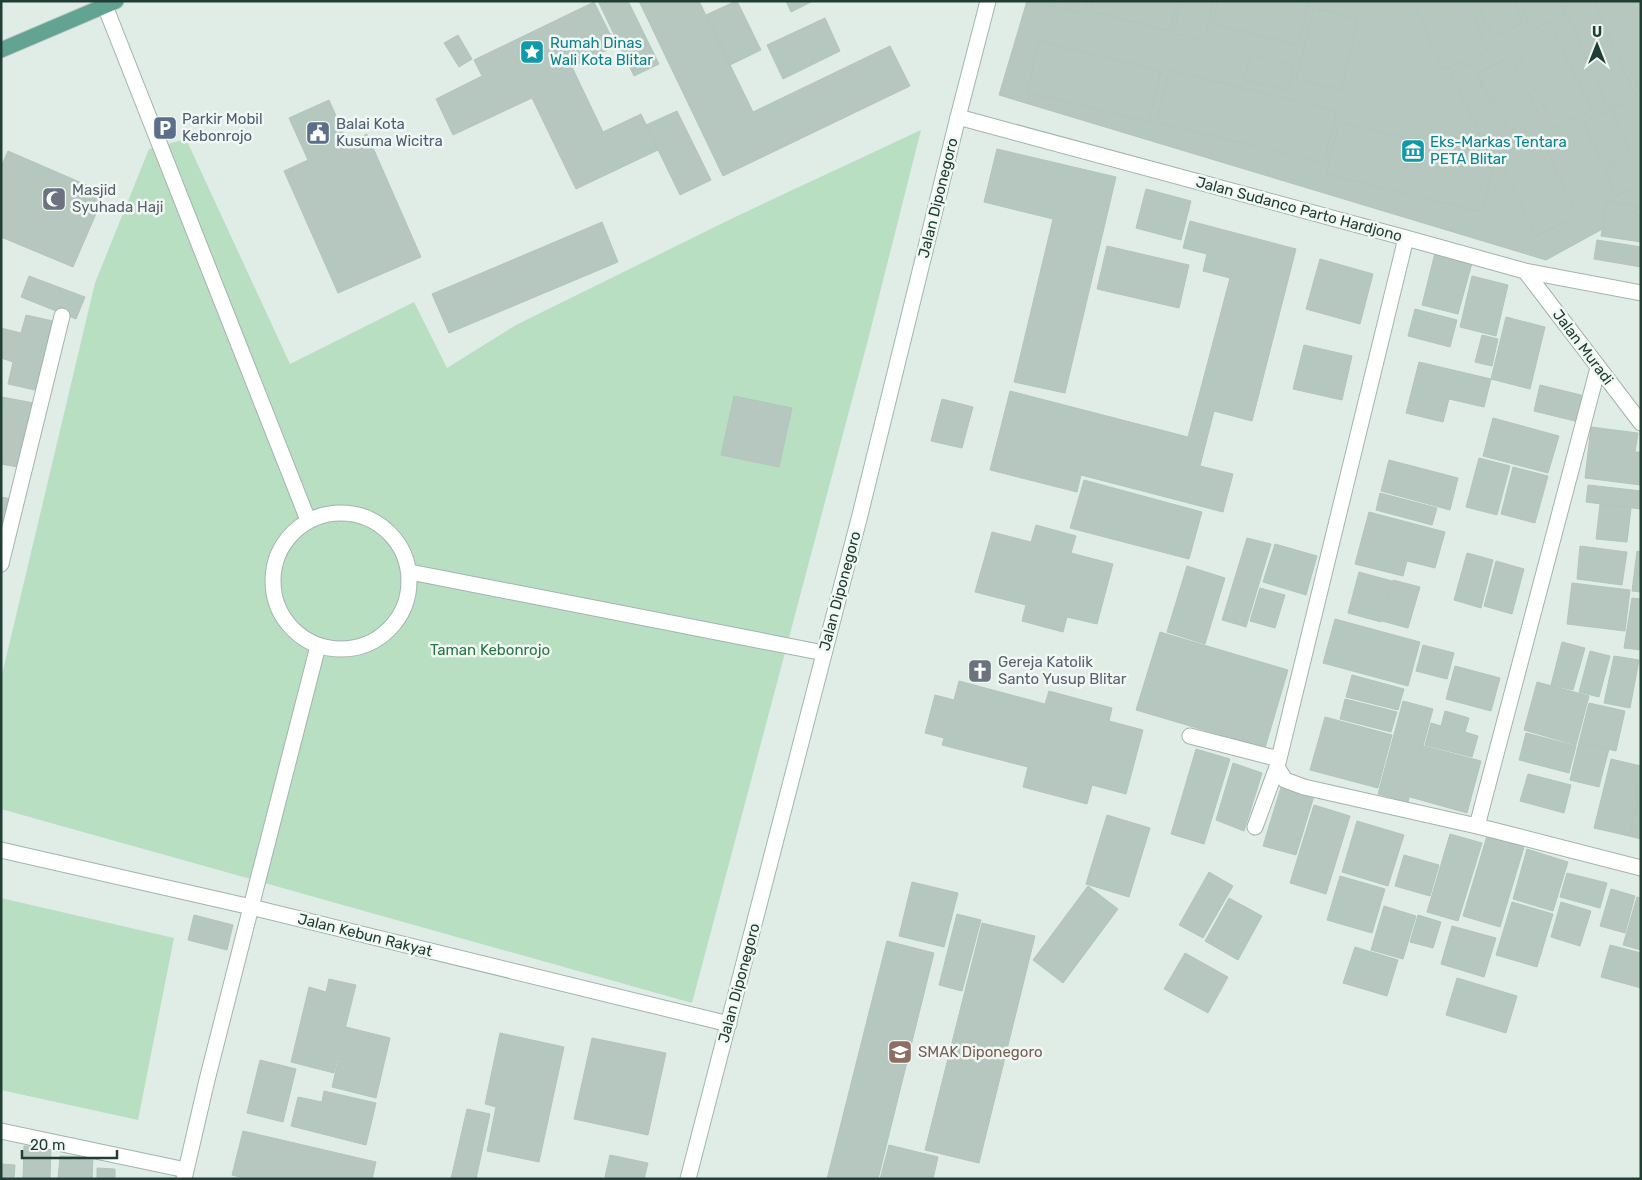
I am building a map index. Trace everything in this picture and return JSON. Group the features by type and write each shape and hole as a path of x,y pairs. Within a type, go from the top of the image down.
{"main road":[{"path":"1,50 110,4"}],"street":[{"name":"Jalan Diponegoro","path":"688,1179 860,515 988,1"},
{"path":"110,4 308,520"},
{"name":"Jalan Sudanco Parto Hardjono","path":"958,117 1525,271 1641,293"},
{"path":"1255,827 1278,763 1406,238"},
{"name":"Jalan Muradi","path":"1525,271 1641,423"},
{"path":"1,564 62,316"},
{"path":"1477,826 1598,368"},
{"path":"332,512 353,513 382,525 399,543 410,572 409,596 400,616 375,641 348,649 318,646 289,626 276,606 272,590 273,566 288,535 308,520 332,512"},
{"path":"410,572 824,653"},
{"path":"1,1131 185,1175 207,1080 318,646"},
{"path":"1190,736 1278,763"},
{"path":"1278,763 1285,780 1304,787 1477,826 1641,868"},
{"name":"Jalan Kebun Rakyat","path":"1,850 251,907 729,1024"}],"green space":[{"name":"Taman Kebonrojo","path":"921,130 869,336 692,1003 1,809 1,679 95,283 149,149 186,139 290,364 414,302 447,368 516,325 735,217"},
{"path":"1,898 174,938 138,1120 1,1090"}],"building":[{"path":"598,1 628,1 659,64 634,76"},
{"path":"639,1 699,1 753,112 890,46 910,86 723,176"},
{"path":"736,1 761,50 730,65 706,15"},
{"path":"786,1 813,1 791,12"},
{"name":"Eks-Markas Tentara PETA Blitar","path":"1027,1 1641,1 1641,208 1546,260 999,95"},
{"path":"1053,1 1088,1 1085,14 1052,6"},
{"path":"1092,1 1177,1 1170,31 1090,11"},
{"path":"1181,1 1214,1 1204,41 1173,33"},
{"path":"1218,1 1296,1 1308,4 1298,45 1213,24"},
{"path":"1414,1 1468,1 1488,51 1442,70"},
{"path":"1477,1 1514,1 1523,23 1492,36"},
{"path":"1519,1 1559,1 1565,15 1532,30"},
{"path":"1562,1 1594,1 1636,98 1609,109"},
{"path":"594,2 616,46 572,67 603,132 641,114 658,150 576,189 532,98 453,135 436,99 482,76 474,60"},
{"path":"1314,8 1358,19 1341,90 1296,79"},
{"path":"825,18 840,51 783,79 767,45"},
{"path":"1551,26 1592,110 1555,128 1514,45"},
{"path":"458,35 472,59 459,67 444,43"},
{"path":"1039,41 1161,71 1149,122 1027,92"},
{"path":"1251,55 1294,65 1288,90 1244,80"},
{"path":"1510,57 1540,116 1509,132 1478,73"},
{"path":"1470,63 1508,140 1488,150 1450,73"},
{"path":"1169,70 1337,111 1324,163 1156,122"},
{"path":"1641,83 1641,94 1637,84"},
{"path":"329,100 348,143 367,134 421,257 338,293 284,171 308,160 289,118"},
{"path":"1612,110 1631,155 1603,167 1584,122"},
{"path":"677,111 711,180 680,195 646,125"},
{"path":"1339,122 1495,160 1482,212 1326,174"},
{"path":"1540,136 1578,216 1536,236 1498,155"},
{"path":"997,149 1116,177 1065,393 1014,382 1053,219 984,202"},
{"path":"8,151 105,193 73,267 1,237 1,167"},
{"path":"1641,155 1641,185 1616,196 1604,170"},
{"path":"1146,189 1191,201 1181,240 1136,228"},
{"path":"1607,201 1641,207 1641,242 1601,236"},
{"path":"1190,221 1296,249 1252,421 1214,411 1200,466 1233,474 1223,512 1081,475 1077,492 990,470 1010,391 1188,437 1230,278 1203,271 1207,254 1183,248"},
{"path":"602,222 618,262 449,333 432,294"},
{"path":"1597,240 1641,247 1641,267 1594,259"},
{"path":"1107,246 1189,265 1179,308 1097,289"},
{"path":"1435,253 1472,263 1458,314 1422,305"},
{"path":"1320,259 1373,274 1360,324 1306,309"},
{"path":"29,276 85,297 76,319 21,297"},
{"path":"1472,276 1508,285 1496,336 1460,327"},
{"path":"1415,309 1457,320 1450,347 1408,336"},
{"path":"26,315 53,321 35,390 8,384 13,362 1,358 1,328 21,333"},
{"path":"1506,317 1545,327 1530,389 1491,379"},
{"path":"1482,335 1498,339 1492,366 1475,362"},
{"path":"1304,345 1352,356 1342,400 1293,389"},
{"path":"1419,362 1491,379 1484,407 1449,399 1443,422 1406,413"},
{"path":"1540,385 1589,397 1583,423 1534,411"},
{"path":"734,396 792,408 779,467 721,455"},
{"path":"2,397 34,403 23,468 1,464"},
{"path":"942,399 973,407 962,448 931,441"},
{"path":"1493,418 1559,436 1548,473 1483,456"},
{"path":"1591,427 1638,433 1635,452 1641,452 1641,485 1585,478"},
{"path":"1479,458 1510,466 1497,515 1466,507"},
{"path":"1389,460 1458,478 1450,510 1381,491"},
{"path":"1513,467 1548,476 1535,523 1501,514"},
{"path":"1084,480 1202,512 1189,559 1070,528"},
{"path":"1588,485 1641,491 1641,509 1586,502"},
{"path":"1380,493 1437,508 1432,525 1376,510"},
{"path":"1,497 12,499 1,557"},
{"path":"1600,504 1631,508 1627,542 1596,539"},
{"path":"1369,512 1445,532 1435,568 1407,561 1403,576 1355,564"},
{"path":"1036,525 1076,536 1071,553 1113,564 1097,624 1067,617 1063,632 1022,621 1026,605 975,592 992,532 1031,542"},
{"path":"1247,538 1271,544 1246,627 1222,620"},
{"path":"1275,544 1317,556 1306,595 1263,582"},
{"path":"1580,546 1627,552 1622,585 1577,579"},
{"path":"1637,551 1641,552 1641,592 1632,591"},
{"path":"1467,553 1493,560 1481,608 1454,600"},
{"path":"1496,561 1524,569 1512,614 1484,606"},
{"path":"1187,566 1225,578 1205,644 1167,632"},
{"path":"1359,572 1392,581 1381,622 1348,613"},
{"path":"1393,580 1420,587 1408,628 1382,621"},
{"path":"1572,583 1630,590 1625,631 1567,624"},
{"path":"1260,588 1285,595 1275,628 1250,621"},
{"path":"1632,598 1641,599 1641,650 1624,648"},
{"path":"1335,619 1420,642 1408,686 1323,663"},
{"path":"1160,632 1288,670 1265,748 1136,710"},
{"path":"1562,642 1585,648 1573,690 1551,685"},
{"path":"1423,645 1454,653 1447,679 1416,671"},
{"path":"1590,651 1610,656 1599,697 1579,692"},
{"path":"1614,656 1639,660 1630,708 1604,703"},
{"path":"1455,666 1500,678 1491,711 1446,699"},
{"path":"1352,675 1404,689 1398,710 1346,697"},
{"path":"959,681 1045,704 1049,691 1112,708 1109,721 1143,730 1126,794 1092,785 1087,804 1023,787 1028,767 942,745 944,738 925,733 935,695 954,700"},
{"path":"1537,682 1589,696 1576,745 1524,730"},
{"path":"1345,699 1397,712 1391,732 1340,719"},
{"path":"1403,701 1433,709 1408,802 1378,794"},
{"path":"1589,703 1625,711 1616,751 1579,742"},
{"path":"1445,711 1469,718 1465,732 1478,736 1472,757 1425,745 1431,723 1441,726"},
{"path":"1325,717 1392,735 1378,788 1310,770"},
{"path":"1526,733 1576,746 1569,773 1519,760"},
{"path":"1579,742 1609,749 1599,787 1570,780"},
{"path":"1424,746 1481,761 1467,813 1410,797"},
{"path":"1196,749 1230,759 1204,844 1171,834"},
{"path":"1611,759 1641,766 1641,786 1629,836 1594,828"},
{"path":"1233,763 1262,773 1244,831 1216,820"},
{"path":"1528,774 1571,785 1564,813 1520,801"},
{"path":"1641,786 1641,839 1629,836"},
{"path":"1281,787 1314,796 1296,855 1263,846"},
{"path":"1314,805 1350,816 1326,894 1290,883"},
{"path":"1107,815 1150,828 1129,897 1086,884"},
{"path":"1357,821 1404,835 1388,886 1342,872"},
{"path":"1450,834 1482,843 1458,921 1427,912"},
{"path":"1487,836 1524,847 1500,927 1463,916"},
{"path":"1527,849 1568,862 1553,911 1513,899"},
{"path":"1404,855 1439,865 1430,896 1395,886"},
{"path":"1209,872 1233,886 1203,938 1179,925"},
{"path":"1567,873 1607,883 1600,908 1560,897"},
{"path":"1340,876 1385,889 1372,933 1327,920"},
{"path":"912,882 958,893 944,947 899,936"},
{"path":"1088,886 1118,909 1063,983 1033,960"},
{"path":"1611,889 1635,896 1625,933 1600,926"},
{"path":"1637,897 1641,898 1641,950 1623,945"},
{"path":"1229,898 1262,916 1238,960 1205,941"},
{"path":"1512,902 1553,914 1537,967 1496,955"},
{"path":"1561,902 1591,911 1580,946 1551,937"},
{"path":"1384,906 1416,916 1403,959 1371,950"},
{"path":"957,914 981,920 962,991 939,985"},
{"path":"194,915 233,925 227,950 188,940"},
{"path":"1418,915 1441,922 1433,948 1410,942"},
{"path":"982,923 1035,936 979,1163 925,1150"},
{"path":"1452,926 1496,938 1484,977 1441,964"},
{"path":"887,941 934,953 878,1179 827,1179"},
{"path":"1610,945 1641,953 1641,988 1601,977"},
{"path":"1355,947 1398,960 1387,996 1343,983"},
{"path":"1185,953 1228,977 1208,1013 1164,989"},
{"path":"1457,978 1517,996 1506,1033 1446,1015"},
{"path":"329,979 356,985 334,1073 291,1062 309,987 326,992"},
{"path":"346,1027 390,1038 376,1098 332,1087"},
{"path":"500,1033 564,1047 539,1162 487,1151 496,1107 485,1104"},
{"path":"592,1038 666,1053 648,1135 574,1119"},
{"path":"260,1060 296,1069 283,1122 247,1113"},
{"path":"324,1091 376,1103 366,1145 291,1126 298,1097 322,1102"},
{"path":"467,1109 490,1114 476,1179 451,1179"},
{"path":"243,1131 376,1162 372,1179 247,1179 232,1175"},
{"path":"889,1145 938,1157 933,1179 880,1179"},
{"path":"24,1146 51,1148 50,1179 23,1179"},
{"path":"610,1155 648,1163 644,1179 612,1179 605,1177"},
{"path":"60,1156 93,1157 92,1179 58,1179"},
{"path":"1,1164 15,1165 14,1179 1,1179"},
{"path":"97,1168 115,1169 115,1179 97,1179"}],"place":[{"name":"Rumah Dinas Wali Kota Blitar","path":"532,52"},
{"name":"Parkir Mobil Kebonrojo","path":"165,128"},
{"name":"Balai Kota Kusuma Wicitra","path":"318,133"},
{"name":"Eks-Markas Tentara PETA Blitar","path":"1413,151"},
{"name":"Masjid Syuhada Haji","path":"54,199"},
{"name":"Gereja Katolik Santo Yusup Blitar","path":"980,671"},
{"name":"SMAK Diponegoro","path":"900,1052"}]}
